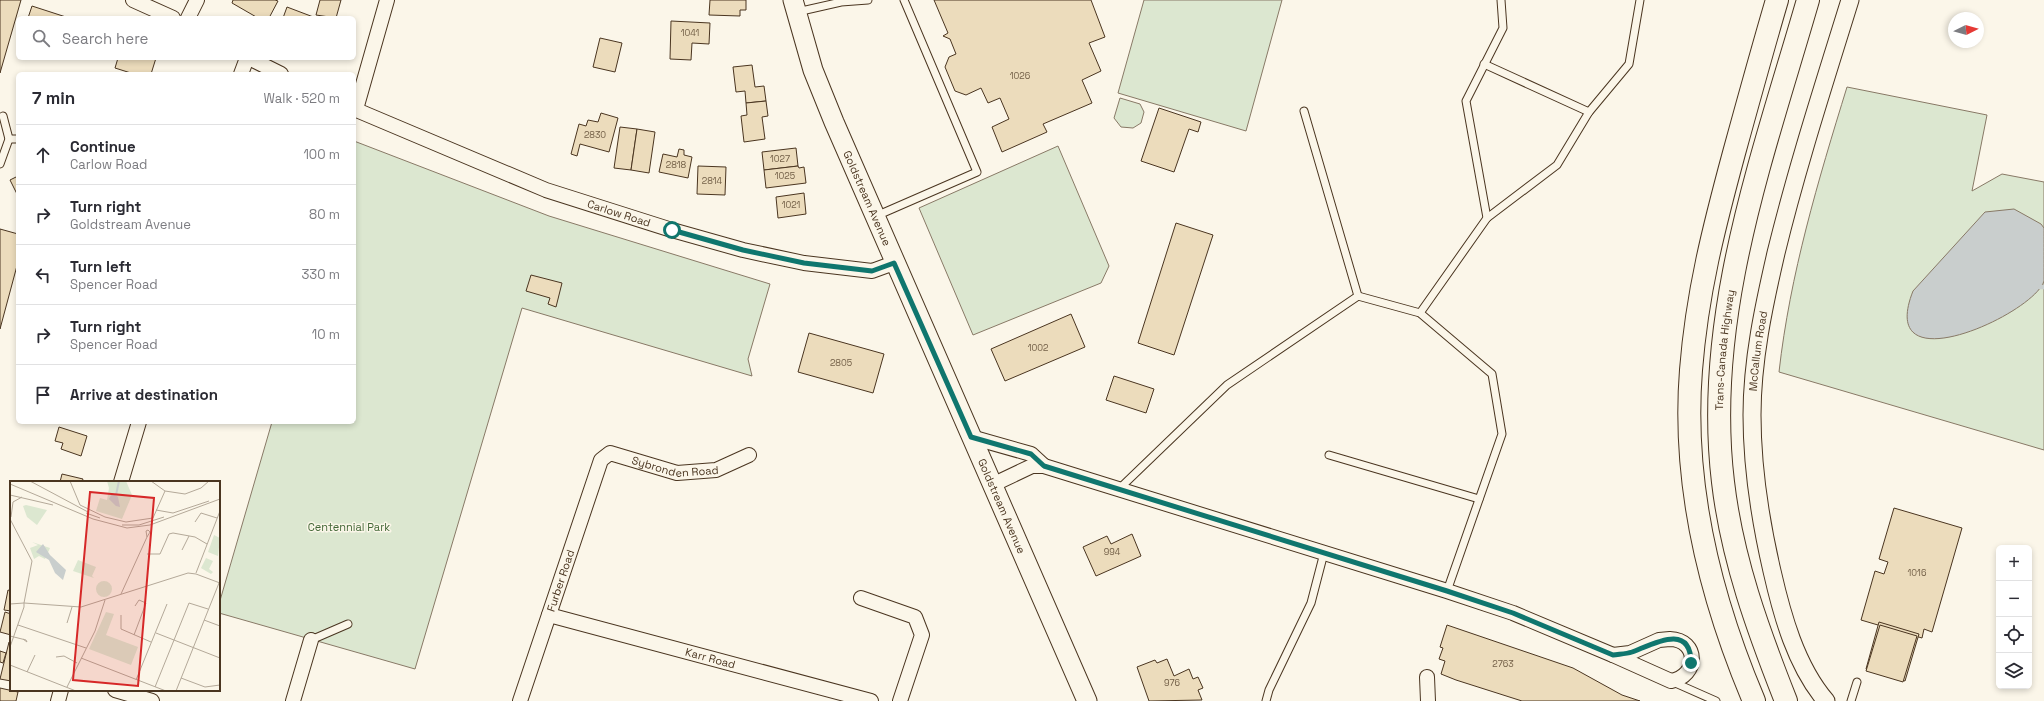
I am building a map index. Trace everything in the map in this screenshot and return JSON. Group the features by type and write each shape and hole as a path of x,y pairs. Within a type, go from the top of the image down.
{"highway":[{"path":"1710,244 1720,155 1765,0"},
{"path":"1754,701 1721,612 1703,546 1695,494 1690,437 1691,371 1698,303 1710,244 1777,0"},
{"name":"Trans-Canada Highway","path":"1786,701 1755,621 1736,559 1723,482 1719,402 1724,332 1732,284 1755,186 1808,0"},
{"path":"1755,186 1823,0"}],"main road":[{"name":"Goldstream Avenue","path":"795,6 813,70 874,216 1087,701"}],"street":[{"path":"133,0 168,16"},
{"path":"189,16 197,0"},
{"path":"356,106 387,0"},
{"name":"McCallum Road","path":"1826,701 1809,678 1795,647 1775,586 1762,529 1756,479 1752,414 1757,353 1766,297 1793,183 1850,0"},
{"path":"242,72 247,60"},
{"path":"252,60 277,72"},
{"name":"Carlow Road","path":"356,109 546,190 672,230 743,250 818,265 872,271 894,263"},
{"path":"121,481 138,424"},
{"path":"971,437 1031,454 1044,466"},
{"name":"Sybronden Road","path":"601,460 610,453 677,473 716,470 749,455"},
{"name":"Furber Road","path":"520,701 601,460"},
{"path":"992,485 1032,466 1044,466 1447,591 1513,613 1671,681 1680,679 1689,671 1691,663 1691,653 1687,645 1679,639 1659,640 1630,653 1613,655"},
{"path":"861,598 915,617 922,634 900,701"},
{"name":"Karr Road","path":"550,615 871,701"},
{"path":"293,701 311,640"},
{"path":"1427,677 1428,701"},
{"path":"58,701 61,691"},
{"path":"118,691 152,701"}],"lane":[{"path":"795,6 868,0"},
{"path":"874,216 977,172 904,0"},
{"path":"1487,218 1466,101 1503,28 1501,0"},
{"path":"1420,313 1487,218 1557,165 1589,112 1629,64 1640,0"},
{"path":"1484,64 1589,112"},
{"path":"1304,111 1358,296"},
{"path":"0,164 9,139 3,116"},
{"path":"9,139 16,139"},
{"path":"1119,489 1227,385 1358,296 1420,313 1492,374 1502,434 1447,591"},
{"path":"1328,455 1479,498"},
{"path":"1266,701 1269,690 1311,602 1324,553"},
{"path":"311,640 348,624"},
{"path":"1671,681 1716,701"},
{"path":"1851,701 1857,682"}],"green space":[{"path":"1144,0 1282,0 1246,131 1118,93"},
{"path":"1847,87 1987,115 1972,191 2002,174 2044,182 2044,450 1779,372 1790,299 1806,228"},
{"path":"1120,98 1140,104 1144,112 1141,123 1133,128 1121,127 1114,118"},
{"name":"Centennial Park","path":"356,142 549,216 770,284 748,359 752,376 522,308 415,669 220,613 220,601 271,424 356,424"},
{"path":"1058,146 1109,266 1101,283 973,335 919,208"}],"shaded area":[{"path":"2014,209 2041,224 2044,228 2044,281 2034,295 2014,310 1988,324 1960,334 1935,339 1916,335 1907,319 1913,291 1985,212"}],"building":[{"path":"0,0 21,0 16,16 0,73"},
{"path":"233,0 278,1 270,16 255,16 232,3"},
{"path":"320,0 341,0 337,16 316,15"},
{"path":"710,0 746,0 746,10 740,10 740,16 709,15"},
{"path":"934,0 1091,0 1105,37 1089,43 1101,71 1082,80 1092,103 1043,124 1047,132 1002,152 992,127 1009,119 1000,98 988,103 981,88 966,95 955,91 945,67 949,57 956,54 950,39 943,36 948,33"},
{"path":"32,6 63,16 29,16"},
{"path":"287,7 311,16 284,16"},
{"path":"671,21 710,23 709,44 692,43 691,60 670,59"},
{"path":"600,38 622,43 615,72 593,67"},
{"path":"117,60 155,60 152,72 128,72 115,68"},
{"path":"752,65 755,87 764,86 766,101 746,103 745,91 736,92 733,67"},
{"path":"766,101 768,116 762,117 765,139 744,142 741,116 747,115 746,103"},
{"path":"1159,108 1201,122 1198,132 1189,129 1174,172 1141,161"},
{"path":"601,113 618,118 609,152 580,144 577,156 571,154 579,124 586,126 588,120 598,122"},
{"path":"620,127 637,129 631,170 614,168"},
{"path":"637,129 655,132 649,173 631,170"},
{"path":"796,148 798,166 764,170 762,152"},
{"path":"679,149 684,150 684,155 692,157 688,178 659,172 663,154 677,157"},
{"path":"698,166 726,167 725,195 697,194"},
{"path":"798,166 799,168 804,167 806,183 766,188 764,170"},
{"path":"16,177 16,192 10,180"},
{"path":"804,193 806,214 778,218 776,197"},
{"path":"1176,223 1213,235 1174,355 1138,343"},
{"path":"0,229 16,233 16,269 0,329"},
{"path":"531,275 562,283 556,307 548,304 550,298 526,291"},
{"path":"1071,314 1085,347 1005,381 991,349"},
{"path":"809,333 884,354 873,393 798,372"},
{"path":"1114,376 1154,389 1146,413 1106,400"},
{"path":"59,427 87,436 81,456 61,449 63,443 55,441"},
{"path":"62,474 83,479 82,481 60,481"},
{"path":"1894,508 1962,528 1932,632 1924,629 1922,638 1861,620 1875,571 1884,574 1888,562 1879,559"},
{"path":"1132,534 1141,556 1096,576 1083,547 1107,536 1111,544"},
{"path":"8,590 10,591 10,611 4,610"},
{"path":"5,612 10,614 10,635 0,632"},
{"path":"1879,622 1919,634 1905,681 1866,669"},
{"path":"1447,625 1573,668 1622,695 1640,701 1522,701 1456,680 1441,674 1445,661 1439,659 1443,648 1440,647"},
{"path":"1880,625 1917,636 1903,682 1866,671"},
{"path":"9,642 10,681 0,679"},
{"path":"0,651 6,653 3,663 0,662"},
{"path":"1167,659 1174,676 1189,669 1193,679 1198,677 1203,688 1198,690 1202,700 1149,701 1137,667 1155,660 1157,663"},
{"path":"0,688 18,692 16,701 0,701"}],"route":[{"path":"672,230 743,250 804,263 872,271 894,263 971,437 1031,454 1044,466 1447,591 1513,613 1613,655 1630,653 1659,640 1679,639 1687,645 1691,653 1691,663"}]}
